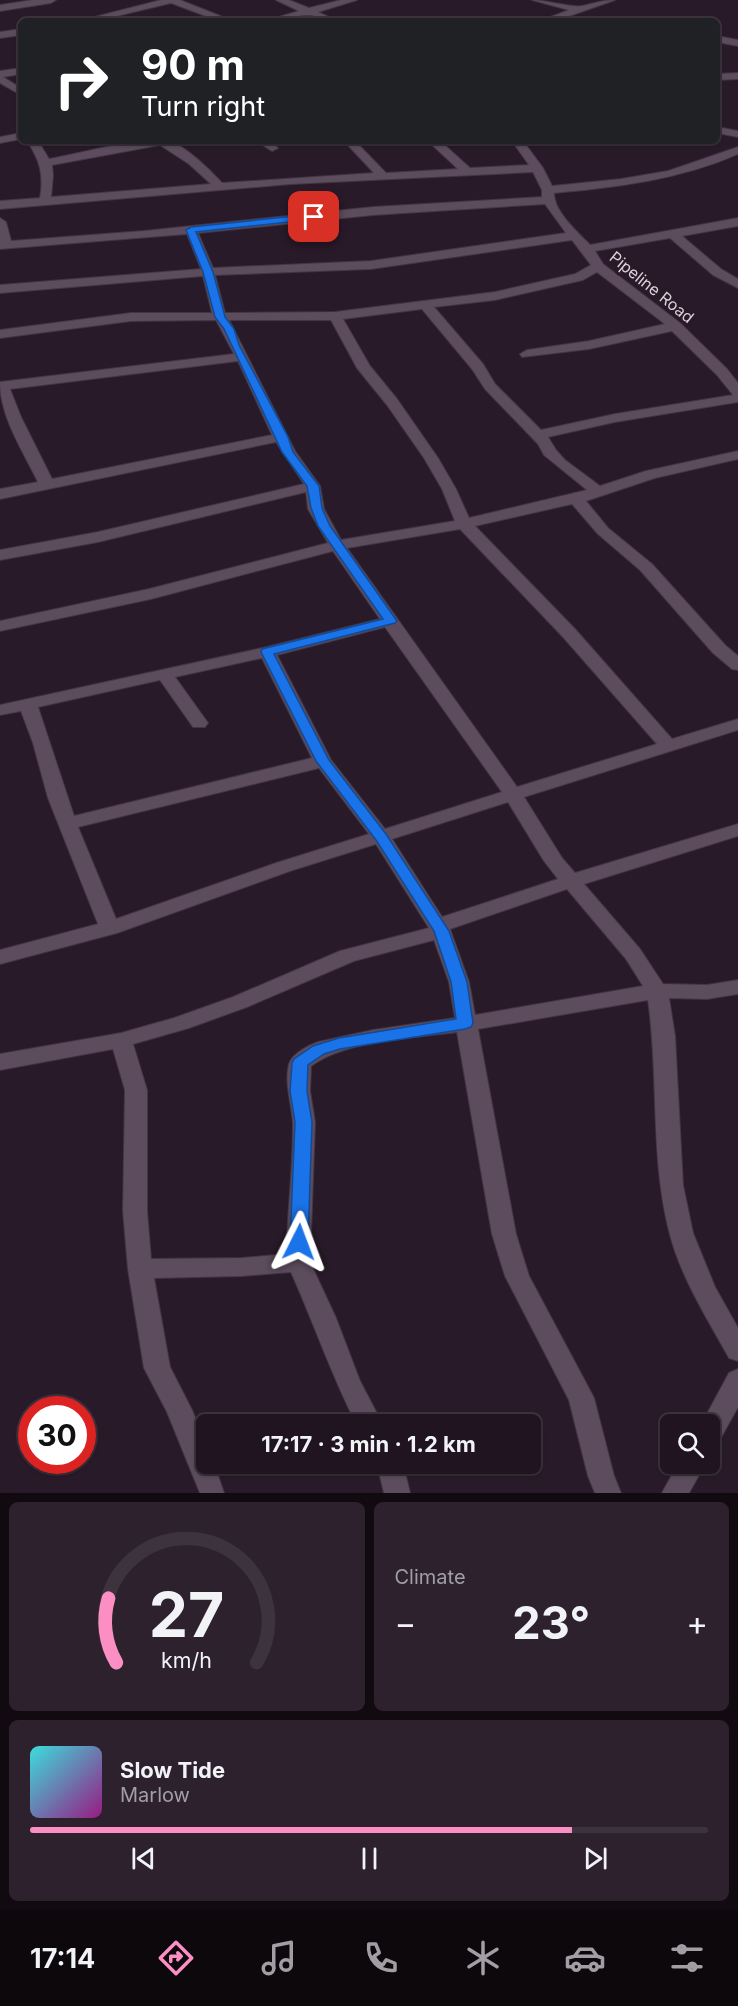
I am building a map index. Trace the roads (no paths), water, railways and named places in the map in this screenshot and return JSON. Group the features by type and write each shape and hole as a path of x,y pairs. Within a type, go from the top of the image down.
{"street":[{"path":"0,8 51,0"},
{"path":"97,18 172,0 220,18"},
{"path":"281,0 324,18"},
{"path":"283,18 352,0"},
{"path":"537,0 578,9"},
{"path":"553,18 610,0"},
{"path":"0,35 18,32"},
{"path":"720,40 738,43"},
{"path":"0,76 18,72"},
{"path":"0,76 18,90"},
{"path":"720,77 738,76"},
{"path":"720,131 738,134"},
{"path":"0,140 18,137"},
{"path":"34,144 47,163 49,177 45,201"},
{"path":"47,163 146,144"},
{"path":"167,144 210,176 220,188"},
{"path":"266,144 272,148"},
{"path":"352,144 382,175"},
{"path":"436,144 467,171"},
{"name":"Pipeline Road","path":"519,144 537,168 548,195 573,236 587,249 598,266 675,326 722,372 738,392"},
{"path":"0,222 3,245 191,230 548,195 671,175 707,165 738,150"},
{"path":"0,205 382,175 537,168"},
{"path":"587,249 738,222"},
{"path":"191,230 208,272 220,317 229,329 288,452 313,486 316,508 324,526 512,793 554,861 633,954 657,991 664,1036 671,1185 681,1233 704,1289 738,1351"},
{"path":"674,235 717,272 738,284"},
{"path":"0,289 208,272 370,265 573,236"},
{"path":"0,334 131,317 335,316 426,306 495,296 579,277 598,266"},
{"path":"426,306 478,367 490,386 545,442 549,452 597,491"},
{"path":"335,316 364,368 392,402 431,458 449,489 464,524 568,633 669,746"},
{"path":"527,354 589,345 675,326"},
{"path":"48,486 1,386 241,357"},
{"path":"537,435 615,418 738,398"},
{"path":"0,494 282,437"},
{"path":"0,626 151,594 337,545 464,524 576,499 651,474 738,455"},
{"path":"0,555 98,537 313,486"},
{"path":"576,499 603,531 646,567 719,649 738,665"},
{"path":"0,710 267,652 391,621"},
{"path":"267,652 323,761 381,837 440,928 459,982 465,1023 485,1116 504,1234 517,1276 561,1364 581,1398 601,1476 608,1493"},
{"path":"165,675 199,723"},
{"path":"28,705 42,743 57,798 110,928"},
{"path":"0,957 110,928 283,867 512,793 738,724"},
{"path":"67,824 323,761"},
{"path":"0,1062 121,1040 181,1023 240,1002 347,956 440,928 571,881 738,830"},
{"path":"364,1414 348,1383 324,1318 298,1262 304,1122 299,1091 300,1063 318,1050 339,1043 550,1011 657,991 707,992 738,987"},
{"path":"121,1040 136,1090 135,1211 140,1269 157,1368 179,1410 212,1491"},
{"path":"140,1269 242,1267 298,1262"},
{"path":"720,1416 738,1380"},
{"path":"392,1474 397,1493"},
{"path":"675,1493 686,1474"}]}
